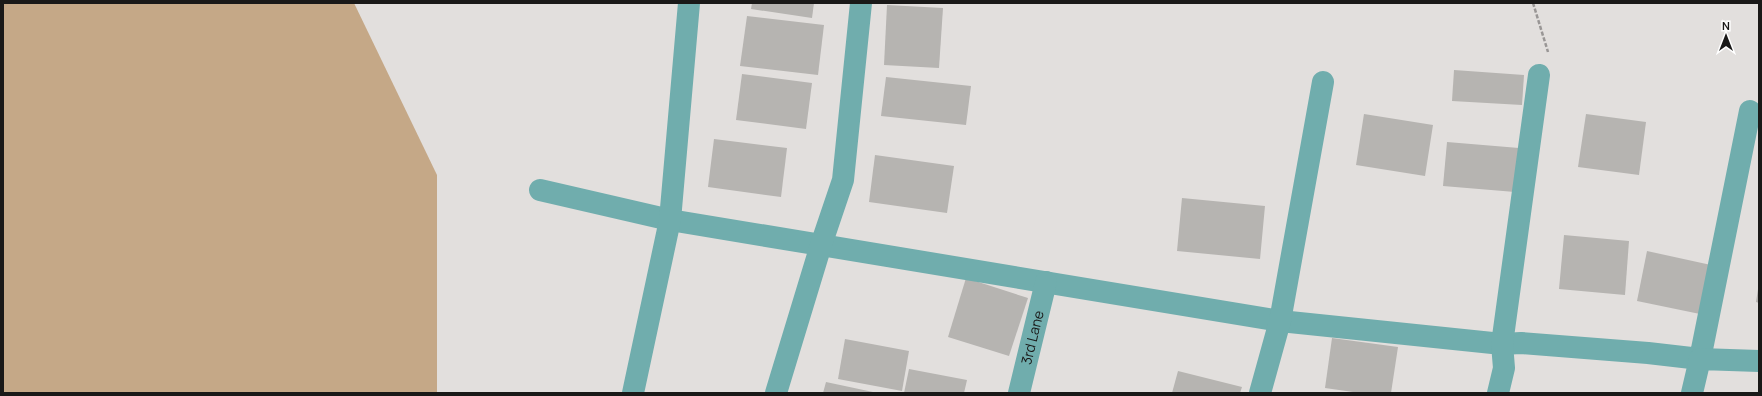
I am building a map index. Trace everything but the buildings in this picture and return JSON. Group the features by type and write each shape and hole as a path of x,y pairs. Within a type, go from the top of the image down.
{"street":[{"path":"633,393 670,220 689,3"},
{"path":"776,393 820,245 843,180 861,3"},
{"path":"1498,393 1504,368 1502,344 1545,67"},
{"path":"1260,393 1280,321 1323,82"},
{"path":"1692,393 1750,111"},
{"path":"540,190 670,220 1280,321 1502,344 1521,343 1648,353 1700,359 1759,361"},
{"name":"3rd Lane","path":"1019,393 1046,282"}],"path":[{"path":"1533,3 1545,67"}],"shaded area":[{"path":"3,3 354,3 437,175 437,393 3,393"}]}
